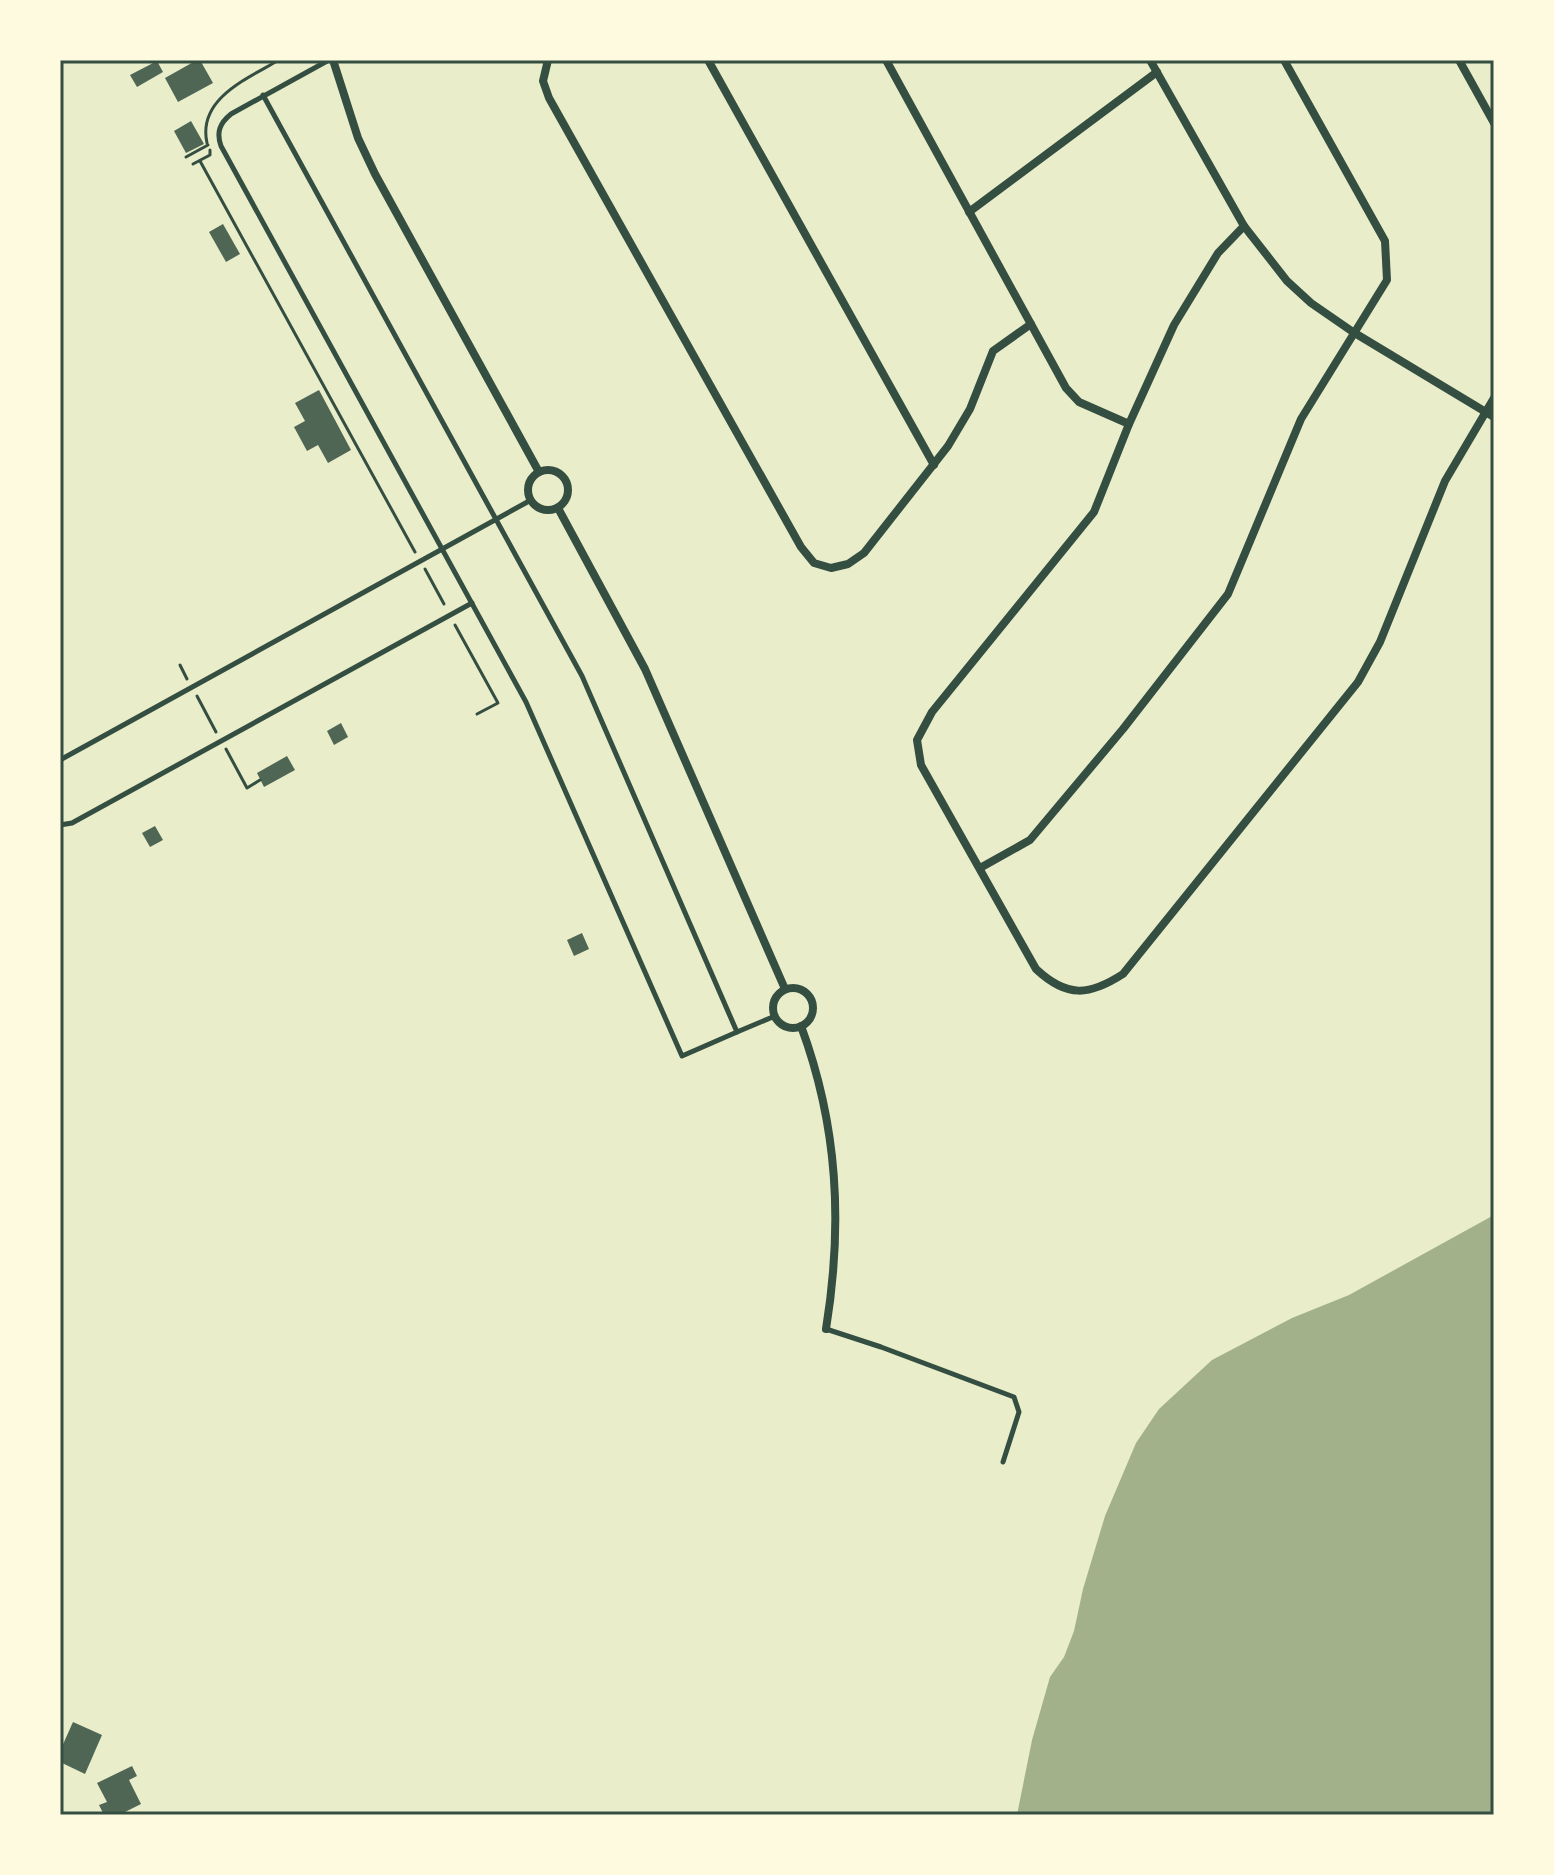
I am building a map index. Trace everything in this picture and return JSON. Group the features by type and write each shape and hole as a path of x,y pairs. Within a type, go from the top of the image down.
{"street":[{"path":"331,60 358,138 375,174 539,472"},
{"path":"548,60 543,72 549,98 801,547 814,563 831,568 848,564 864,553 934,465 970,409 993,351 1031,324"},
{"path":"708,60 934,465"},
{"path":"886,60 1058,375 1073,397 1129,424"},
{"path":"1150,60 1244,226 1275,269 1298,292 1353,332 1490,415"},
{"path":"980,868 1030,840 1123,729 1228,594 1301,419 1387,280 1385,241 1284,60"},
{"path":"1459,60 1494,123"},
{"path":"969,212 1157,72"},
{"path":"1244,226 1218,253 1174,325 1129,424 1094,512 932,712 917,740 921,765 1036,969 1049,981 1074,991 1100,988 1123,974 1358,682 1380,642 1445,481 1490,415 1494,398"},
{"path":"556,471 566,481 568,493 558,508 540,508 531,500 529,486 539,472 556,471"},
{"path":"558,508 645,669 785,989"},
{"path":"785,989 801,989 811,999 810,1017 801,1026 789,1027 775,1016 776,996 785,989"},
{"path":"801,1026 821,1085 832,1141 836,1184 837,1246 826,1329"}],"lane":[{"path":"331,60 263,95 222,121 217,136 221,146 526,702 682,1056 775,1016"},
{"path":"263,95 582,676 737,1032"},
{"path":"60,760 531,500"},
{"path":"60,825 72,823 472,603"},
{"path":"826,1329 1014,1397 1019,1412 1003,1462"}],"path":[{"path":"186,157 208,145"},
{"path":"200,161 498,703 477,714"}],"shaded area":[{"path":"1494,1215 1494,1815 1017,1815 1032,1740 1050,1677 1064,1657 1074,1631 1105,1516 1136,1443 1159,1409 1212,1360 1292,1318 1349,1295"}],"building":[{"path":"200,60 213,83 178,102 165,78"},
{"path":"157,61 163,72 137,87 130,75"},
{"path":"191,121 204,144 186,153 174,131"},
{"path":"223,224 240,254 226,262 209,232"},
{"path":"319,390 351,450 328,463 318,445 307,451 294,427 305,421 295,403"},
{"path":"341,723 348,737 334,745 327,731"},
{"path":"287,756 295,770 264,787 257,773"},
{"path":"155,826 163,840 150,847 142,833"},
{"path":"582,933 589,949 574,956 567,940"},
{"path":"73,1722 102,1735 85,1774 60,1762 60,1751"},
{"path":"132,1766 137,1776 129,1780 141,1804 119,1815 104,1815 99,1805 107,1802 97,1783"}]}
